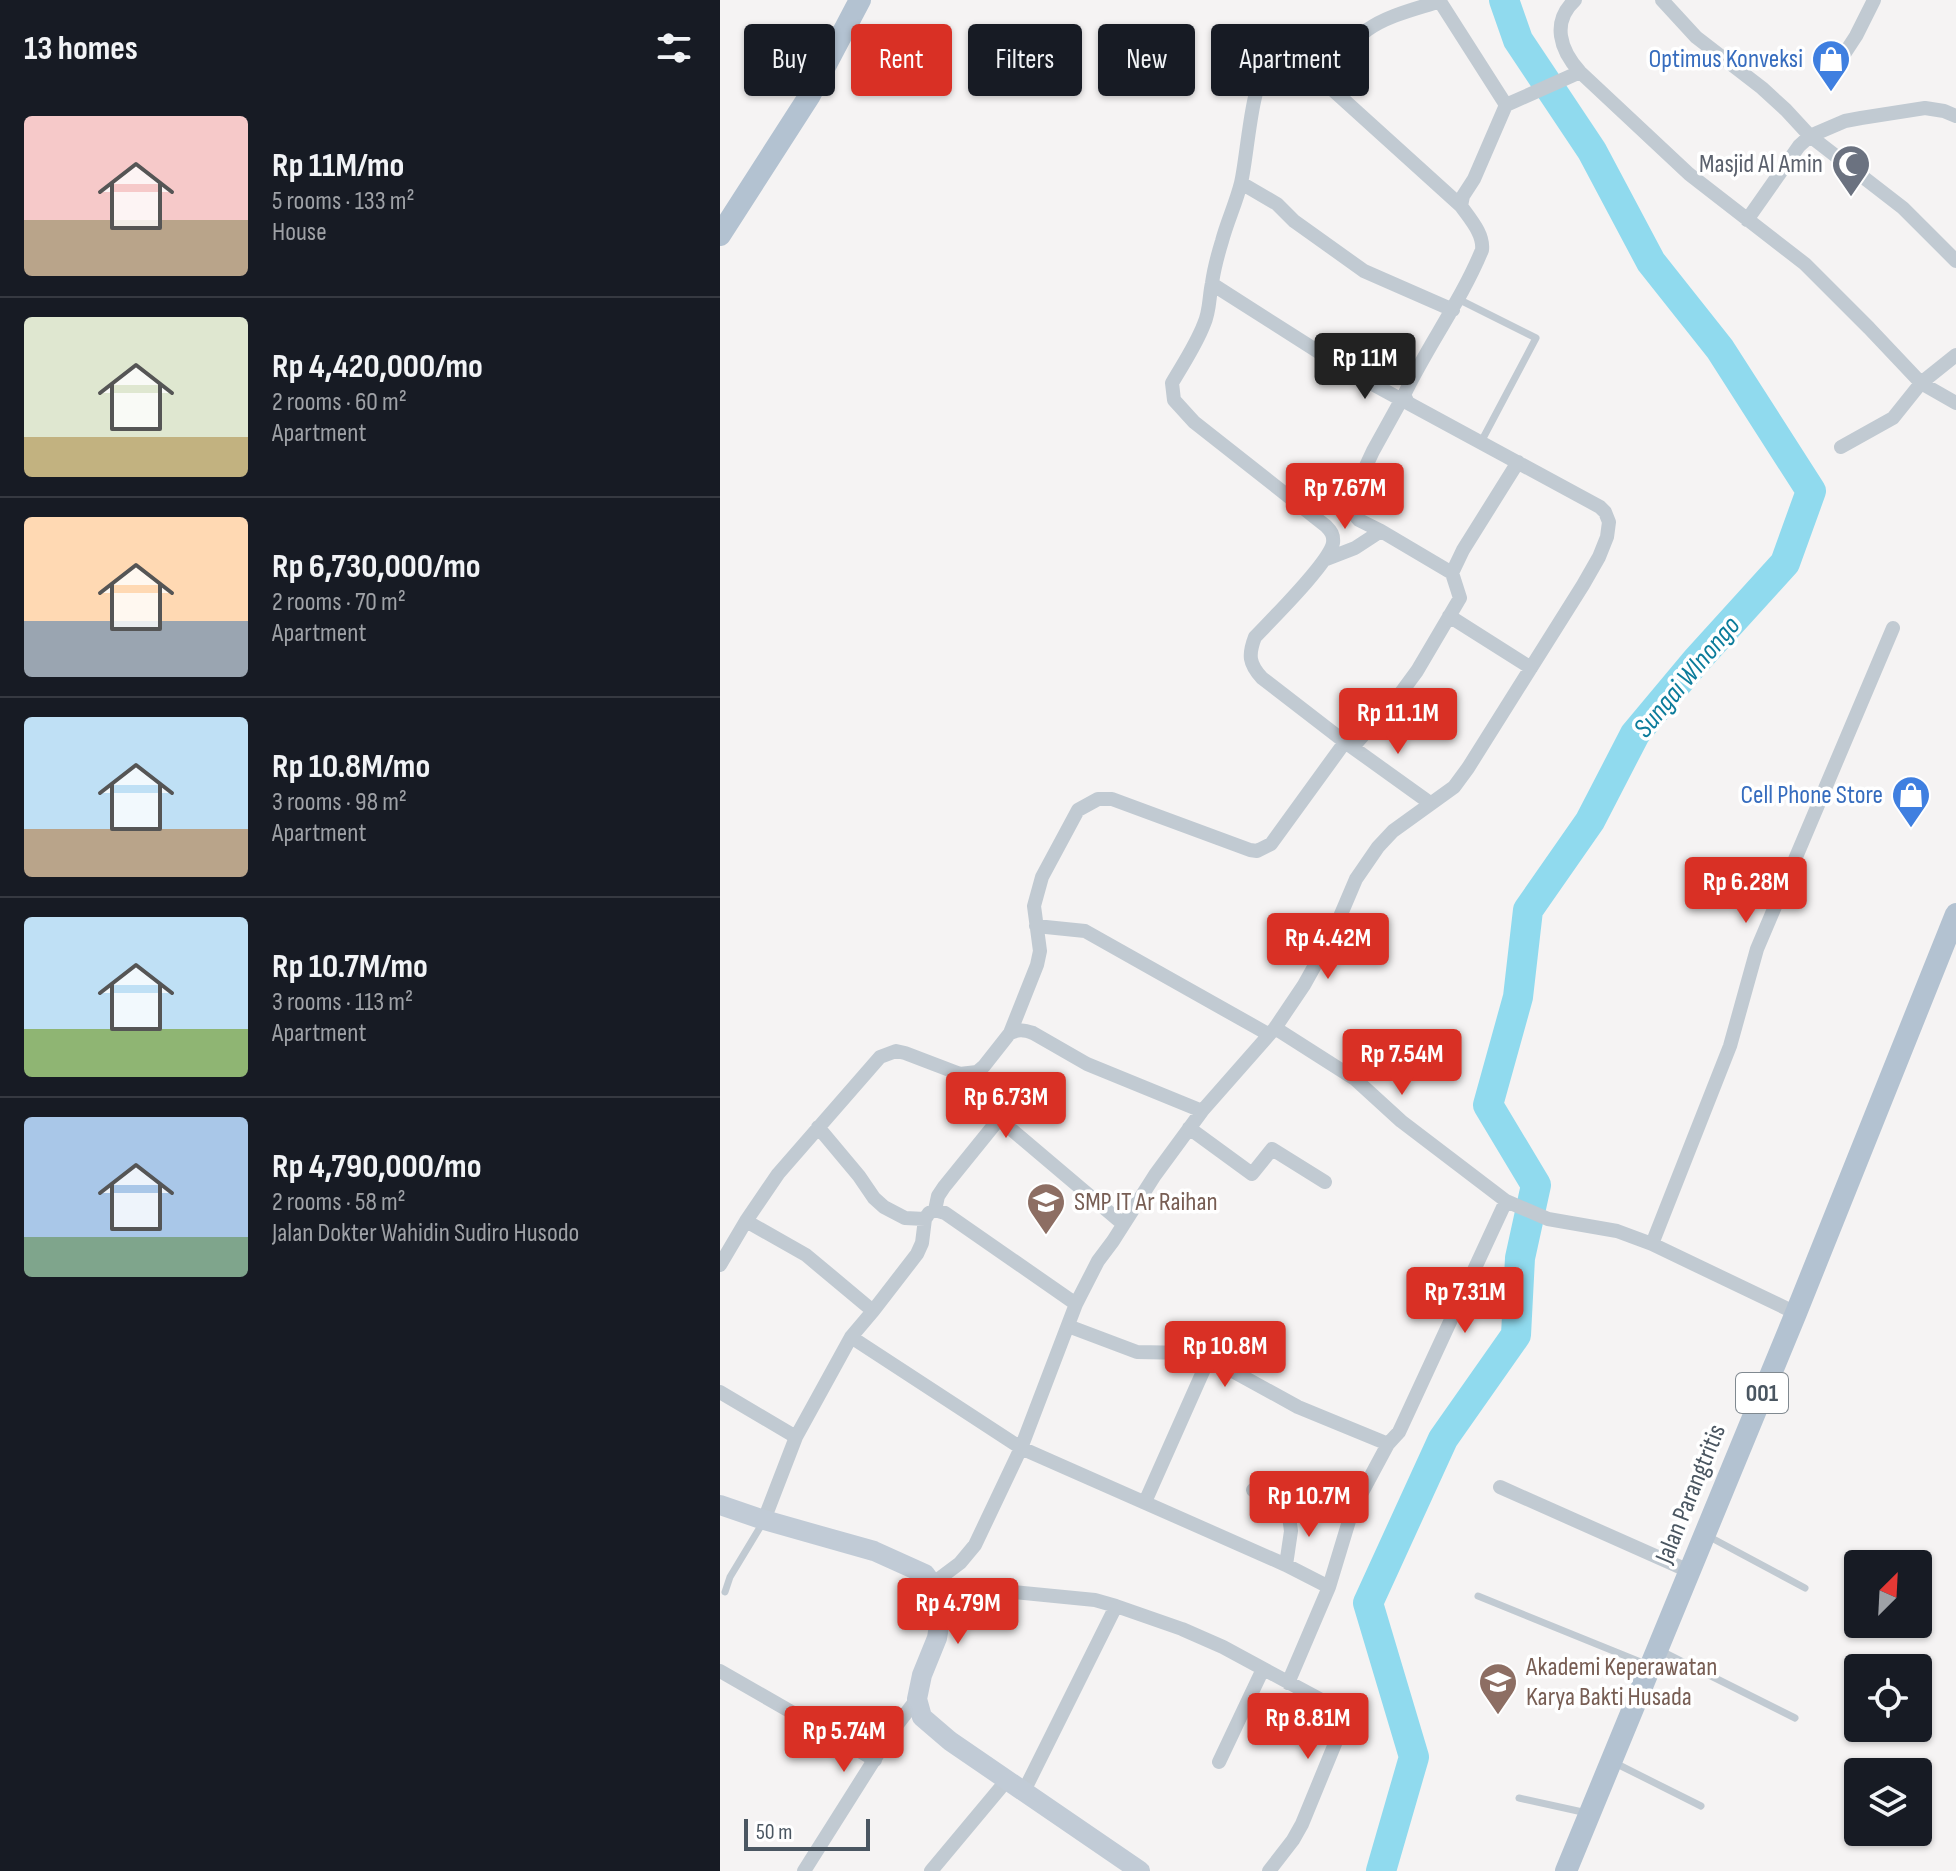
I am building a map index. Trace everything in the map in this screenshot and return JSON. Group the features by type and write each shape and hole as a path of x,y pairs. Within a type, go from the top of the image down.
{"main road":[{"path":"720,235 810,95 860,0"},
{"name":"Jalan Parangtritis","path":"1566,1871 1796,1313 1956,914"},
{"path":"720,1505 874,1551 925,1574 935,1588 941,1614 937,1638 922,1675 917,1699 922,1717 950,1741 1140,1871"}],"street":[{"path":"1369,29 1393,16 1440,0 1506,105"},
{"path":"1575,0 1562,17 1561,33 1573,75 1689,174 1805,264 1921,383 1956,403"},
{"path":"1662,0 1696,37 1773,97 1810,136 1903,208 1956,261"},
{"path":"1835,68 1874,0"},
{"path":"1461,206 1506,105 1573,75"},
{"path":"1256,96 1241,183 1221,242 1210,303 1204,324 1172,383 1174,400 1194,422 1331,531 1332,545 1324,560 1255,637 1250,649 1254,670 1430,803"},
{"path":"720,1265 778,1174 880,1057 896,1051 952,1072 969,1074 984,1066 1010,1033 1040,951 1034,906 1042,877 1078,810 1098,799 1112,799 1250,850 1257,851 1271,844 1349,744 1403,690 1460,598 1452,573 1355,516 1350,510 1350,502 1373,451 1477,263 1483,242 1461,206 1340,96"},
{"path":"1747,220 1791,157 1810,136 1845,121 1904,110 1935,109 1956,116"},
{"path":"1241,183 1277,204 1294,221 1354,265 1455,304"},
{"path":"935,1588 975,1545 1021,1448 1076,1304 1098,1261 1189,1128 1272,1031 1304,985 1333,933 1356,879 1378,847 1393,831 1454,787 1599,557 1607,537 1609,522 1605,512 1595,504 1408,403 1403,397 1347,370 1212,284"},
{"path":"1841,447 1886,424 1921,383 1956,355"},
{"path":"1452,573 1518,462"},
{"path":"1324,560 1355,548 1381,531"},
{"path":"1449,616 1531,668"},
{"path":"1652,1244 1730,1046 1757,949 1893,628"},
{"path":"1036,926 1085,931 1355,1079 1401,1121 1509,1203 1548,1219 1617,1231 1652,1244 1796,1313"},
{"path":"1010,1033 1017,1030 1033,1033 1087,1064 1202,1111"},
{"path":"969,1074 999,1119 1123,1224"},
{"path":"764,1520 796,1437 851,1337 917,1254 938,1196 999,1119"},
{"path":"818,1127 884,1207 905,1218 945,1213 1076,1304"},
{"path":"1189,1128 1252,1174 1272,1149 1325,1182"},
{"path":"1288,1683 1329,1587 1352,1511 1388,1444 1399,1432 1509,1203"},
{"path":"746,1221 806,1255 873,1311"},
{"path":"1068,1326 1137,1352 1189,1353 1209,1358 1298,1407 1388,1444"},
{"path":"851,1337 1021,1448 1329,1587"},
{"path":"1145,1502 1209,1358"},
{"path":"720,1392 796,1437"},
{"path":"1500,1487 1689,1571"},
{"path":"1253,1490 1289,1516 1291,1531 1286,1565"},
{"path":"935,1588 982,1589 1095,1600 1116,1606 1223,1647 1334,1709 1340,1717 1339,1734 1302,1824 1269,1871"},
{"path":"931,1871 1015,1786 1116,1606"},
{"path":"1219,1762 1263,1669"},
{"path":"720,1671 875,1760"},
{"path":"804,1871 893,1730 917,1699"}],"lane":[{"path":"1455,304 1536,338 1481,442"},
{"path":"725,1592 730,1577 764,1520"},
{"path":"1704,1534 1805,1588"},
{"path":"1478,1596 1653,1657 1795,1718"},
{"path":"1611,1761 1701,1806"},
{"path":"1519,1798 1589,1814"}],"waterway":[{"name":"Sungai WInongo","path":"1381,1871 1414,1757 1368,1603 1443,1439 1516,1335 1520,1258 1536,1185 1488,1105 1518,997 1528,910 1590,821 1635,734 1785,563 1811,491 1720,349 1651,262 1592,151 1518,40 1504,0"}],"place":[{"name":"Optimus Konveksi","path":"1831,93"},
{"name":"Masjid Al Amin","path":"1851,198"},
{"name":"Cell Phone Store","path":"1911,829"},
{"name":"SMP IT Ar Raihan","path":"1046,1236"},
{"name":"Akademi Keperawatan Karya Bakti Husada","path":"1498,1716"}]}
